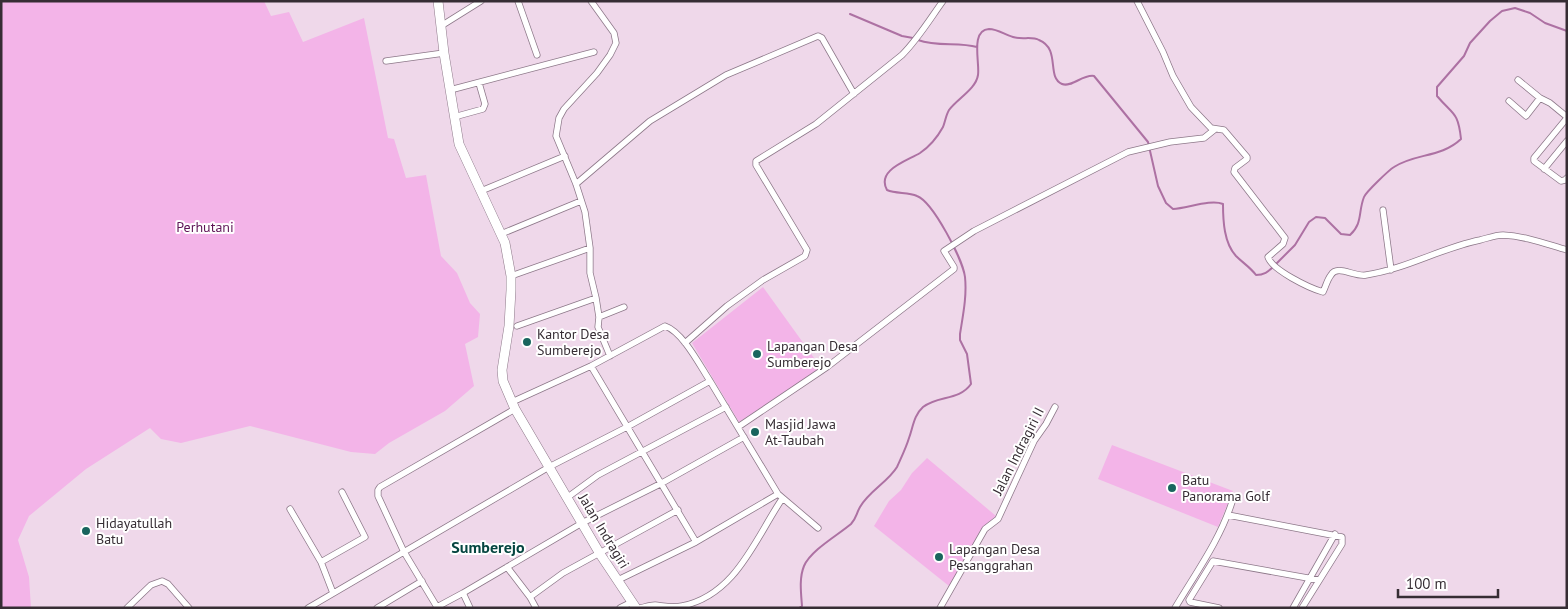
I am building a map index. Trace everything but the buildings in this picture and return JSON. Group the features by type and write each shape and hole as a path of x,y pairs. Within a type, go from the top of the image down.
{"street":[{"name":"Jalan Indragiri","path":"438,1 454,117 462,153 508,252 511,276 509,326 502,370 504,381 513,405 600,554 636,606"},
{"path":"441,26 481,1"},
{"path":"518,1 537,54"},
{"path":"591,1 614,33 616,43 597,73 564,109 559,118 556,136 576,184 585,212 590,248 590,273 599,317 598,327 610,356"},
{"path":"685,343 727,306 763,280 805,256 807,250 755,162 816,124 902,56 916,40 943,1"},
{"path":"1137,1 1191,107 1210,128 1224,130 1246,156 1247,159 1235,168 1234,172 1285,238 1283,244 1268,257 1270,263 1280,271 1322,292 1331,275 1336,270 1360,276 1390,270 1455,246 1501,235 1523,237 1567,250"},
{"path":"576,184 650,121 726,75 818,36 822,38 854,94"},
{"path":"450,90 594,52"},
{"path":"386,61 444,53"},
{"path":"1518,80 1567,117 1534,158 1535,163 1561,181 1567,178"},
{"path":"454,117 483,109 485,104 479,83"},
{"path":"1508,101 1526,116 1540,98"},
{"path":"738,427 827,367 954,270 944,252 974,232 1128,152 1140,148 1204,138 1214,130"},
{"path":"1544,170 1567,141"},
{"path":"481,191 565,156"},
{"path":"501,234 581,201"},
{"path":"1383,210 1390,270"},
{"path":"511,276 590,248"},
{"path":"517,326 596,298"},
{"path":"599,317 624,307"},
{"path":"744,437 662,483 582,523 507,568 437,606 404,552 378,496 380,487 513,405 665,326 670,328 685,343 710,381 726,407 738,427 744,437 780,497 818,528"},
{"path":"591,366 696,542"},
{"path":"308,608 549,467 710,381"},
{"path":"568,497 598,475 726,407"},
{"name":"Jalan Indragiri II","path":"940,608 985,529 998,519 1034,441 1046,424 1054,407"},
{"path":"321,562 365,537 342,492"},
{"path":"618,580 696,542 780,497"},
{"path":"620,608 653,605 682,607 723,587 746,558 780,497"},
{"path":"1175,608 1210,550 1228,515 1232,502"},
{"path":"290,509 321,562 333,593"},
{"path":"530,597 563,574 678,510"},
{"path":"1228,515 1342,536 1342,544 1302,608"},
{"path":"1293,608 1335,534"},
{"path":"1219,608 1190,602 1189,600 1212,562 1319,580"},
{"path":"507,568 530,597 536,608"},
{"path":"127,608 151,586 162,581 168,584 189,608"},
{"path":"377,608 422,581"},
{"path":"463,593 470,608"}],"green space":[{"name":"Perhutani","path":"1,1 264,1 271,16 289,12 303,42 364,18 388,138 394,139 406,178 426,175 441,256 457,273 470,303 480,314 478,337 465,344 474,386 445,411 389,443 375,454 351,452 250,426 181,443 161,439 150,428 86,469 29,516 18,540 29,577 31,608 1,608"},
{"name":"Lapangan Desa Sumberejo","path":"763,287 822,369 739,422 692,343"},
{"name":"Batu Panorama Golf","path":"1112,445 1233,491 1218,527 1098,479"},
{"path":"927,458 996,516 982,529 949,586 874,526 889,501 901,490 912,473"}],"waterway":[{"path":"1276,264 1295,245 1309,222 1316,217 1325,218 1341,234 1350,235 1359,222 1364,197 1387,172 1411,159 1437,153 1461,139 1456,118 1437,96 1437,87 1464,56 1470,43 1502,11 1515,8 1530,13 1545,23 1567,31"},
{"path":"850,14 902,36 913,38"},
{"path":"799,608 802,606 801,575 807,560 851,524 868,496 897,467 920,410 929,403 961,393 971,384 967,354 960,340 965,298 965,277 959,258 939,220 924,201 917,196 887,190 885,183 886,177 894,167 927,148 939,134 949,110 974,85 978,75 978,41 983,31 992,29 1016,38 1036,39 1046,44 1052,56 1055,75 1062,84 1066,85 1094,76 1148,142 1158,186 1166,203 1173,209 1206,203 1223,204 1224,224 1232,251 1256,275 1266,273 1273,267"},
{"path":"918,40 977,47"}],"place":[{"name":"Kantor Desa Sumberejo","path":"527,342"},
{"name":"Lapangan Desa Sumberejo","path":"757,354"},
{"name":"Masjid Jawa At-Taubah","path":"755,432"},
{"name":"Batu Panorama Golf","path":"1172,488"},
{"name":"Hidayatullah Batu","path":"86,531"},
{"name":"Lapangan Desa Pesanggrahan","path":"939,557"}],"district":[{"name":"Sumberejo","path":"488,547"}]}
